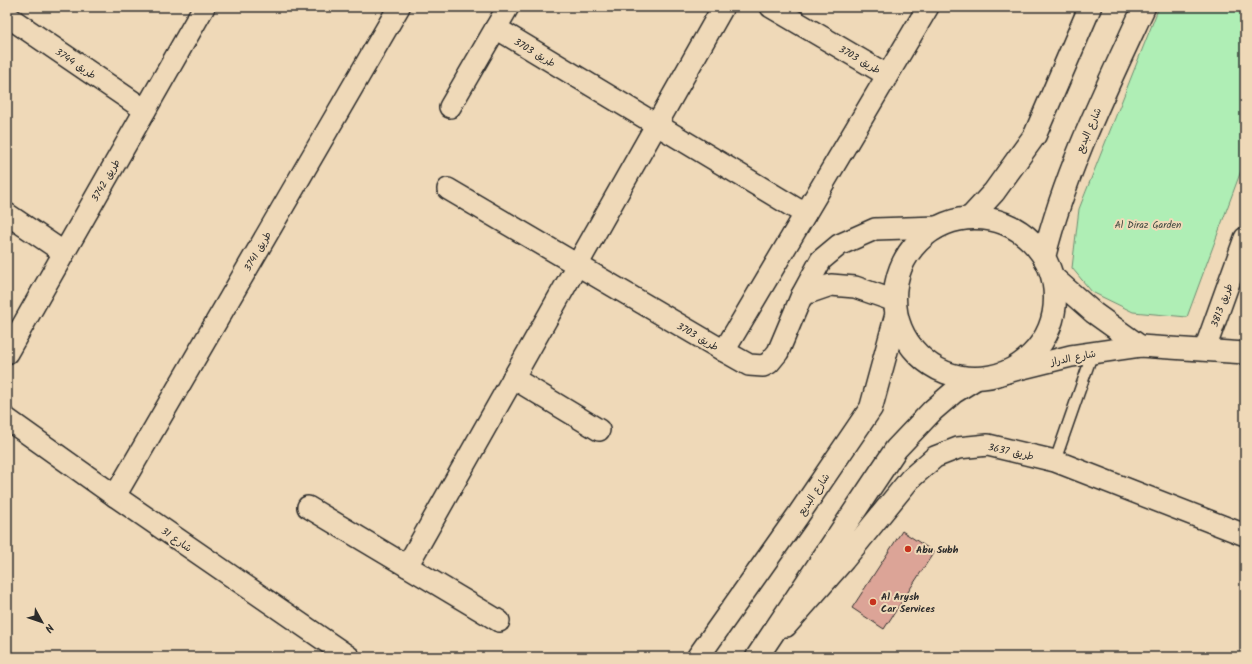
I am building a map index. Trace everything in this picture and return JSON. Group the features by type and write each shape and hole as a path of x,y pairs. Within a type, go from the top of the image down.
{"main road":[{"path":"970,218 994,192 1035,135 1090,7"},
{"name":"شارع البديع","path":"1048,266 1054,218 1078,152 1144,7"},
{"name":"شارع البديع","path":"698,657 800,514 871,408 895,308 896,286 906,258 925,235 938,227 959,219 970,218 1000,222 1013,227 1025,235 1048,266"},
{"path":"895,308 901,330 908,344 918,356 930,366 959,378 974,379 991,377 1007,372 1021,364 1034,353 1044,340 1051,325 1055,298 1048,266"},
{"path":"759,657 896,449 932,410 954,392 974,379"}],"street":[{"name":"طريق 3742","path":"7,353 63,252 204,7"},
{"name":"طريق 3741","path":"115,496 400,7"},
{"path":"450,108 508,7"},
{"path":"407,566 723,7"},
{"name":"طريق 3703","path":"771,7 887,75"},
{"name":"طريق 3703","path":"448,189 724,351 928,7"},
{"name":"طريق 3744","path":"7,16 145,110"},
{"name":"طريق 3703","path":"496,28 805,214"},
{"path":"7,214 63,252"},
{"path":"724,351 749,365 763,366 769,363 778,352 802,295 821,260 839,244 875,229 938,227"},
{"name":"طريق 3813","path":"1205,349 1245,238"},
{"path":"1048,266 1094,313 1140,346"},
{"path":"802,295 832,285 855,287 895,308"},
{"name":"شارع الدراز","path":"1007,372 1093,352 1140,346 1205,349 1245,353"},
{"path":"513,378 599,430"},
{"name":"شارع 31","path":"7,419 115,496 349,657"},
{"name":"طريق 3637","path":"759,657 844,560 910,479 935,457 958,448 988,445 1055,461 1245,535"},
{"path":"308,507 499,621"}],"lane":[{"path":"1055,461 1093,352"}],"green space":[{"name":"Al Diraz Garden","path":"1159,7 1245,7 1245,160 1187,317 1133,312 1092,292 1072,268 1079,209"}],"building":[{"path":"902,531 934,552 884,629 852,608"}],"place":[{"name":"Abu Subh","path":"908,549"},
{"name":"Al Arysh Car Services","path":"873,602"}]}
